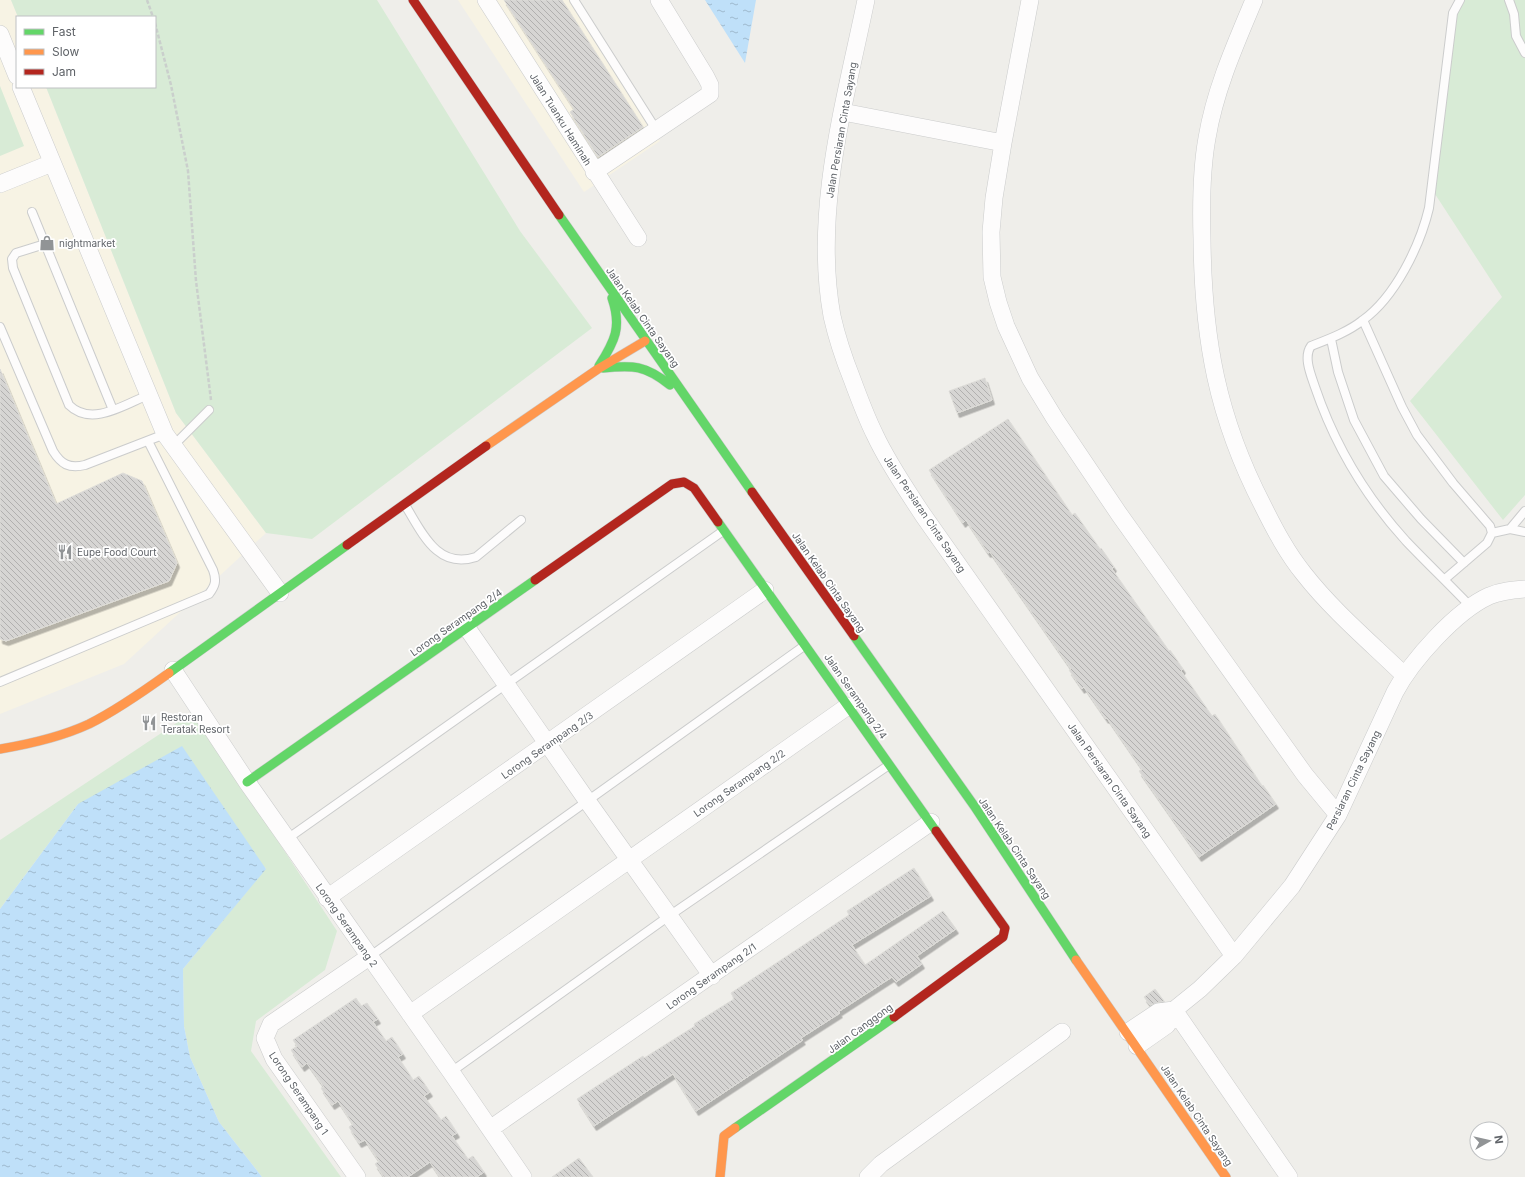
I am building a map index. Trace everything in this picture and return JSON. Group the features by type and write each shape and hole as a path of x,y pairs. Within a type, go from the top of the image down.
{"main road":[{"name":"Jalan Kelab Cinta Sayang","path":"413,0 645,341 692,404 787,542 975,807 1062,938 1128,1032 1226,1177"},
{"path":"598,369 614,344 618,332 615,305 605,282"},
{"path":"0,749 49,740 90,723 173,670 529,415 598,369 645,341"},
{"path":"598,369 628,366 652,370 692,404"},
{"name":"Jalan Serampang 2/4","path":"678,482 684,482 694,488 1001,922 1005,928 1005,933"},
{"name":"Lorong Serampang 2/4","path":"246,782 672,484 678,482"},
{"name":"Jalan Canggong","path":"720,1177 724,1136 854,1046 1000,941 1005,933"}],"street":[{"name":"Jalan Tuanku Haminah","path":"486,0 594,172 638,238"},
{"path":"594,172 705,99 710,94 711,89 706,77 659,0"},
{"name":"Jalan Persiaran Cinta Sayang","path":"866,0 842,112 829,194 828,281 832,315 838,338 875,436 890,464 924,515 1234,956"},
{"path":"1030,0 1003,143 990,232 990,260 998,302 1019,358 1055,418 1119,514 1305,775 1338,815"},
{"path":"1254,0 1218,94 1211,117 1203,162 1202,261 1207,336 1212,363 1225,419 1233,442 1277,535 1303,573 1327,601 1404,675"},
{"path":"0,34 16,74"},
{"path":"21,88 148,395 169,440 280,593"},
{"path":"842,112 1003,143"},
{"path":"0,184 52,162"},
{"name":"Persiaran Cinta Sayang","path":"1174,1010 1200,989 1234,956 1292,886 1338,815 1404,675 1447,628 1470,606 1490,596 1507,590 1525,589"},
{"name":"Lorong Serampang 2/3","path":"327,898 548,745 765,590"},
{"path":"467,628 505,685 712,976"},
{"name":"Lorong Serampang 2","path":"173,670 246,782 451,1072 523,1177"},
{"name":"Lorong Serampang 2/2","path":"410,1014 848,706"},
{"name":"Lorong Serampang 2/1","path":"490,1129 712,976 931,822"},
{"name":"Lorong Serampang 1","path":"357,1177 274,1059 265,1038 271,1024 369,957"},
{"path":"1128,1032 1158,1012 1174,1010"},
{"path":"1137,1046 1167,1025 1174,1010"},
{"path":"1174,1010 1289,1177"},
{"path":"868,1177 881,1164 1062,1032"}],"lane":[{"path":"574,0 657,130"},
{"path":"1460,0 1453,13 1431,192 1424,228 1410,260 1389,291 1363,320 1331,339 1311,346 1307,355 1311,374 1320,400 1354,473 1406,541 1470,606"},
{"path":"1509,0 1514,14 1516,36 1525,53"},
{"path":"32,212 113,410"},
{"path":"45,244 16,253 12,259 13,268 69,406 77,413 98,415 148,395"},
{"path":"1363,320 1402,407 1418,435 1453,483 1485,519 1492,533"},
{"path":"0,327 53,451 59,460 66,466 76,467 85,465 148,441 169,440 209,410"},
{"path":"1331,339 1338,372 1354,420 1384,476 1421,519 1464,563"},
{"path":"0,682 209,594 215,586 216,577 213,570 148,441"},
{"path":"405,504 434,548 444,556 453,559 468,560 476,557 521,520"},
{"path":"1510,528 1525,511"},
{"path":"1445,579 1487,543 1492,533 1510,528 1525,532"},
{"path":"287,839 723,531"},
{"path":"369,957 806,645"},
{"path":"451,1072 669,916 890,764"}],"path":[{"path":"147,0 153,16"},
{"path":"156,27 171,85 188,171 196,281 211,400 209,410"}],"shaded area":[{"path":"0,0 11,0 18,16 16,16 16,88 46,88 176,413 266,533 124,664 0,714"},
{"path":"458,0 573,0 622,83 660,141 584,192"}],"green space":[{"path":"11,0 377,0 520,231 592,328 312,539 266,533 176,413 46,88 156,88 156,16 18,16"},
{"path":"1457,0 1525,0 1525,495 1503,520 1410,401 1502,297 1435,194"},
{"path":"0,86 24,146 0,156"},
{"path":"193,712 337,931 325,970 256,1021 251,1051 341,1177 262,1177 219,1122 190,1057 184,1026 183,969 266,868 78,804 0,909 0,840"}],"water":[{"path":"705,0 756,0 745,63"},
{"path":"182,746 266,869 183,969 184,1026 190,1057 219,1122 262,1177 0,1177 0,909 78,804"}],"building":[{"path":"504,0 562,0 643,127 598,157 570,112 574,109"},
{"path":"0,369 56,504 123,473 142,481 177,563 169,581 6,641 0,639"},
{"path":"985,378 992,400 957,413 949,391"},
{"path":"1008,419 1072,515 1075,513 1100,549 1101,548 1114,567 1112,569 1183,669 1181,671 1212,716 1215,714 1262,786 1263,785 1276,804 1199,857 1139,771 1142,769 1107,718 1106,719 1084,687 1082,689 1069,670 1071,669 990,552 988,553 966,520 963,523 929,470"},
{"path":"914,868 931,896 852,945 865,965 943,911 956,929 917,956 922,964 896,982 892,977 838,1012 840,1013 801,1038 803,1040 696,1111 673,1074 594,1126 577,1099 643,1056 644,1058 695,1026 694,1024 734,999 731,993 849,915 847,911"},
{"path":"1155,989 1164,1001 1150,1005 1144,997"},
{"path":"356,998 361,1006 367,1003 378,1019 373,1022 386,1041 392,1037 403,1054 398,1057 413,1080 419,1076 430,1092 424,1096 441,1120 446,1116 457,1133 452,1136 468,1159 473,1156 484,1172 477,1177 440,1177 430,1162 408,1177 384,1177 375,1164 379,1161 365,1140 359,1143 349,1127 353,1124 338,1101 332,1105 321,1088 324,1087 307,1063 302,1067 291,1050 297,1046 293,1040"},
{"path":"579,1158 593,1177 552,1177"}],"traffic: fast":[{"path":"559,215 752,492"},
{"path":"599,366 609,349 615,334 616,317 612,298"},
{"path":"603,368 631,367 646,370 670,385"},
{"path":"718,522 936,831"},
{"path":"169,673 347,545"},
{"path":"247,782 535,580"},
{"path":"854,636 975,807 1076,960"},
{"path":"735,1128 894,1017"}],"traffic: slow":[{"path":"486,446 598,369 645,341"},
{"path":"0,749 45,740 68,733 89,724 120,706 169,673"},
{"path":"1076,960 1226,1177"},
{"path":"720,1177 724,1136 735,1128"}],"traffic: jam":[{"path":"413,0 559,215"},
{"path":"347,545 486,446"},
{"path":"535,580 672,484 684,482 694,488 718,522"},
{"path":"752,492 854,636"},
{"path":"894,1017 1003,937 1005,928 936,831"}],"place":[{"name":"nightmarket","path":"47,243"},
{"name":"Eupe Food Court","path":"65,552"},
{"name":"Restoran Teratak Resort","path":"149,723"}]}
